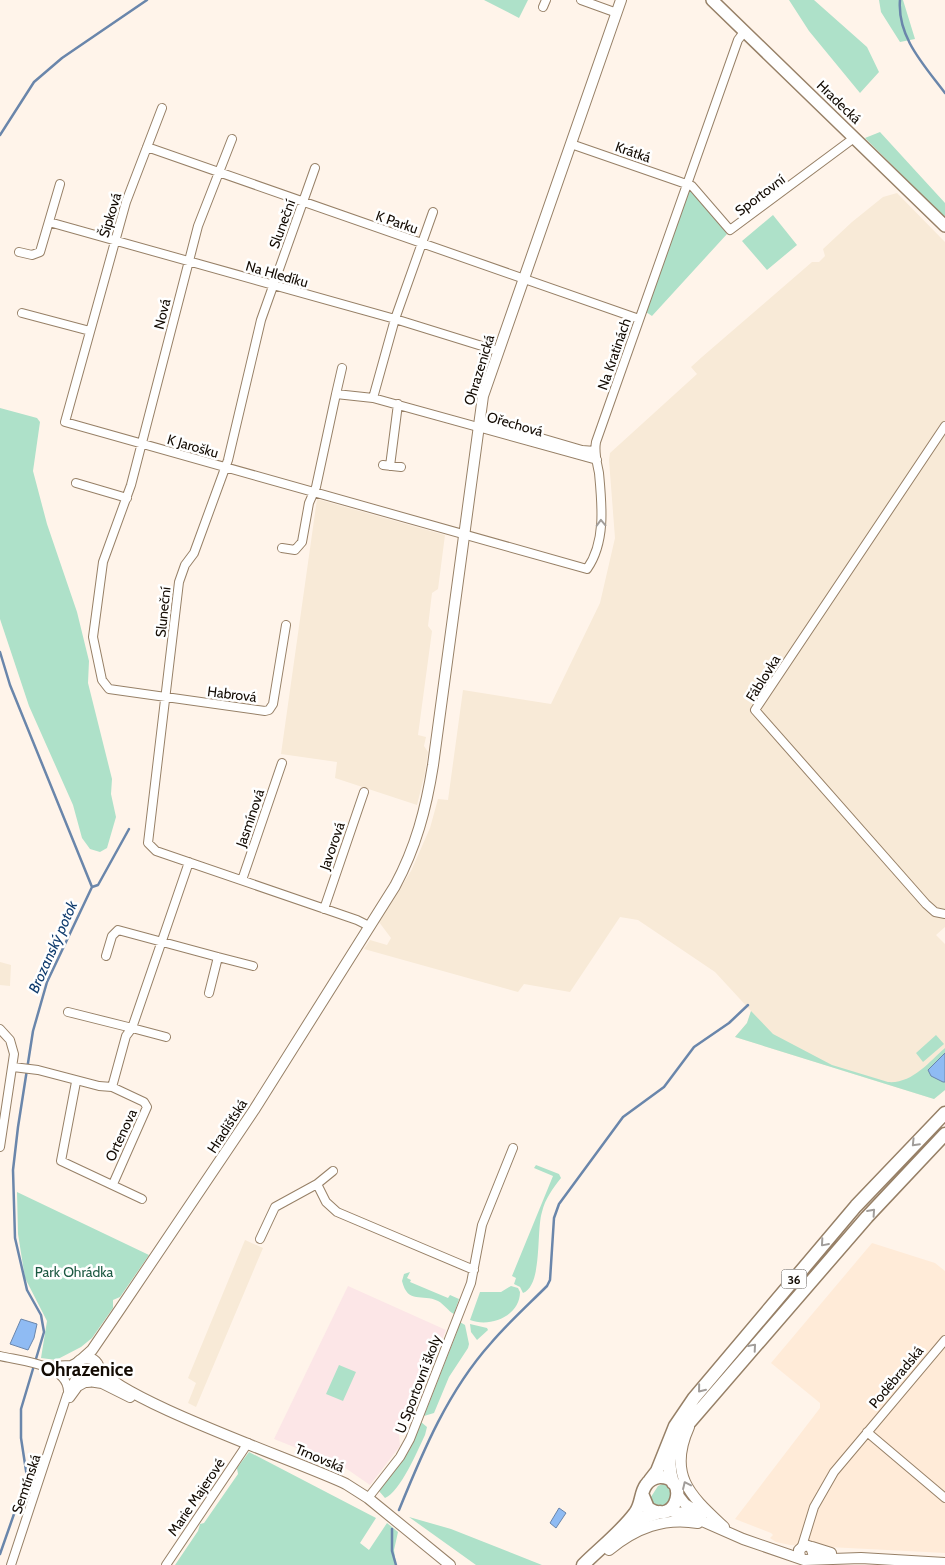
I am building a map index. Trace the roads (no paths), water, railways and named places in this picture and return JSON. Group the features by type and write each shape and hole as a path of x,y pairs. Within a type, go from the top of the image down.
{"main road":[{"name":"Hradecká","path":"712,0 945,226"},
{"name":"36","path":"583,1565 630,1519 639,1507 644,1489 657,1471 672,1431 694,1398 856,1206 945,1113"},
{"name":"36","path":"675,1488 669,1464 672,1448 698,1410 867,1217 945,1134"},
{"path":"594,1565 640,1520 663,1512 676,1502 675,1488 662,1477 650,1480"},
{"path":"643,1496 648,1508 663,1512"}],"street":[{"path":"581,0 617,13"},
{"name":"Ohrazenická","path":"369,926 412,853 425,811 434,765 478,423 487,384 621,0"},
{"name":"Na Kratinách","path":"595,451 738,40 744,32"},
{"name":"Šípková","path":"65,422 126,202 162,108"},
{"name":"Sportovní","path":"687,184 696,189 725,227 732,230 854,138"},
{"name":"Nová","path":"165,698 106,688 102,680 94,643 94,627 103,562 127,498 198,226 232,139"},
{"name":"Krátká","path":"571,144 687,184"},
{"name":"K Parku","path":"147,147 639,320"},
{"name":"Sluneční","path":"315,168 261,320 225,468 194,553 185,566 179,582 148,844 156,851 369,926"},
{"path":"19,252 32,255 40,252 60,184"},
{"path":"373,398 395,319 433,212"},
{"name":"Na Hledíku","path":"49,222 395,319 498,351"},
{"path":"22,313 90,331"},
{"path":"282,548 295,550 301,546 309,503 314,493 342,368"},
{"name":"Ořechová","path":"336,394 373,398 579,449 595,451"},
{"path":"398,404 387,466 401,468"},
{"name":"K Jarošku","path":"65,422 464,535"},
{"name":"Ořechová","path":"478,423 597,460"},
{"name":"Fáblovka","path":"945,426 755,710 926,904 935,912 945,914"},
{"path":"464,535 587,569 601,536 595,451"},
{"path":"76,483 127,498"},
{"name":"Habrová","path":"165,698 269,710 273,704 286,624"},
{"name":"Jasmínová","path":"242,880 282,763"},
{"name":"Javorová","path":"324,909 364,792"},
{"path":"112,1087 126,1036 132,1028 189,862"},
{"name":"Hradišťská","path":"81,1360 92,1350 120,1310 254,1110 369,926"},
{"path":"106,956 115,931 253,966"},
{"path":"209,993 218,957"},
{"path":"68,1012 166,1037"},
{"path":"0,1147 13,1067 13,1049 3,1032"},
{"name":"Ortenova","path":"13,1067 38,1070 76,1082 112,1087 144,1102 148,1107 113,1184"},
{"path":"76,1082 60,1161 142,1199"},
{"name":"U Sportovní školy","path":"368,1498 400,1457 410,1439 474,1270 482,1225 513,1148"},
{"path":"260,1239 275,1207 333,1172"},
{"path":"316,1184 326,1202 348,1218 474,1270"},
{"name":"Hradišťská","path":"99,1366 98,1354 103,1339 120,1310"},
{"name":"Poděbradská","path":"806,1551 811,1516 817,1500 834,1472 945,1340"},
{"path":"0,1356 76,1374"},
{"path":"43,1367 64,1366 81,1360 93,1359 99,1366 96,1377 88,1381 80,1379 76,1374 76,1366 81,1360"},
{"name":"Trnovská","path":"99,1366 111,1379 160,1407"},
{"path":"43,1367 64,1376 68,1385 68,1393"},
{"name":"Semtínská","path":"11,1565 76,1374"},
{"name":"Trnovská","path":"88,1381 99,1382 125,1395 160,1407 339,1480 368,1498 450,1565"},
{"name":"Semtínská","path":"63,1411 76,1389 88,1381"},
{"path":"698,1410 684,1442 680,1462 682,1476 695,1500 731,1533"},
{"path":"867,1432 945,1498"},
{"name":"Marie Majerové","path":"166,1565 248,1443"},
{"path":"675,1488 685,1504 731,1533"},
{"path":"663,1512 684,1513 767,1547 945,1564"},
{"path":"609,1550 628,1536 662,1522 692,1522 731,1533"}],"water":[{"path":"945,1053 945,1082 943,1082 931,1076 928,1070"},
{"path":"21,1319 37,1324 34,1338 28,1350 10,1344"},
{"path":"559,1508 566,1513 556,1528 550,1523"}],"waterway":[{"name":"Brozanský potok","path":"0,135 34,82 62,58 147,0"},
{"path":"900,0 900,13 907,38 921,61 945,93"},
{"name":"Brozanský potok","path":"0,652 10,685 92,887 47,982 33,1031 18,1127 13,1170 15,1238 27,1290 41,1315 44,1332 21,1409 21,1438 27,1477 0,1554"},
{"path":"92,887 98,885 129,829"},
{"path":"399,1510 427,1444 449,1401 462,1381 511,1321 547,1286 550,1280 554,1218 559,1204 623,1117 664,1087 694,1047 729,1023 748,1005"},
{"path":"392,1529 392,1551 396,1565"}],"district":[{"name":"Ohrazenice","path":"87,1369"}],"park label":[{"name":"Park Ohrádka","path":"74,1272"}]}
